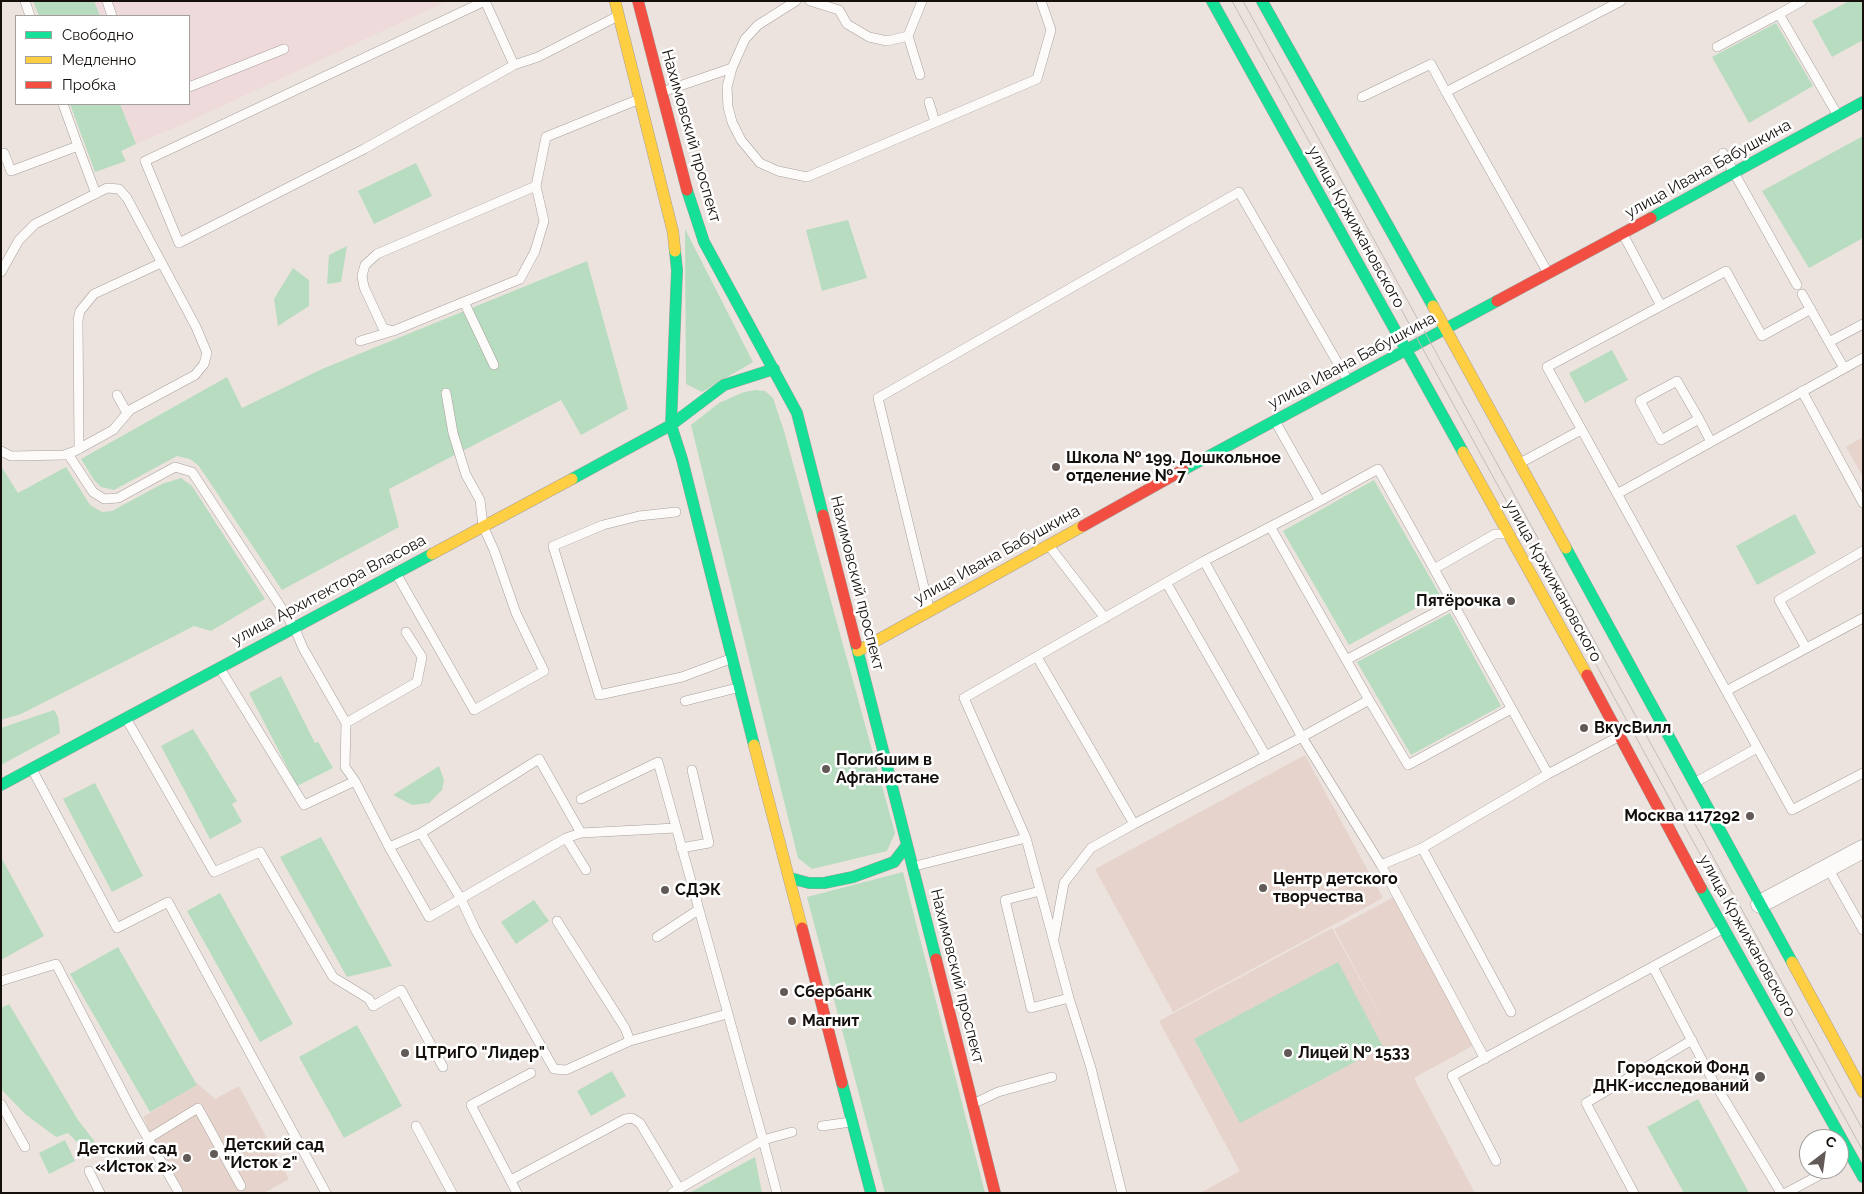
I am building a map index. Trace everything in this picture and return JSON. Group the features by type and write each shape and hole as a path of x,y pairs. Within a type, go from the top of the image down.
{"street":[{"path":"615,1 673,232 677,270 671,425 682,459 871,1193"},
{"name":"Нахимовский проспект","path":"638,1 691,207 704,242 797,413 995,1193"},
{"name":"улица Кржижановского","path":"1212,1 1620,736 1827,1129"},
{"name":"улица Кржижановского","path":"1262,1 1446,329 1861,1086"},
{"name":"улица Ивана Бабушкина","path":"858,651 1274,420 1549,274 1863,102"},
{"name":"улица Архитектора Власова","path":"1,785 671,425 724,385 774,369"},
{"path":"790,878 809,883 824,883 853,877 894,862 907,845"},
{"path":"1760,904 1863,849"},
{"name":"улица Кржижановского","path":"1849,1165 1863,1178"}],"lane":[{"path":"25,1 30,15"},
{"path":"106,1 112,15"},
{"path":"514,65 485,1 145,160 179,243 364,149 514,65 538,57 619,15"},
{"path":"796,1 758,25 745,39 726,87 732,122 741,140 760,163 778,171 807,177 1037,79 1051,30 1041,1"},
{"path":"810,1 839,10 847,24 869,37 887,40 908,36"},
{"path":"920,75 908,36 922,1"},
{"path":"1446,92 1621,1"},
{"path":"1717,47 1802,1"},
{"path":"1779,14 1838,116"},
{"path":"190,87 284,49"},
{"path":"1362,97 1431,64 1549,274"},
{"path":"660,92 732,68"},
{"path":"360,340 393,331 465,304 520,280 535,251 544,220 536,186 541,139 639,99"},
{"path":"929,102 935,122"},
{"path":"63,105 96,194"},
{"path":"4,154 11,171 78,146"},
{"path":"1722,153 1797,285"},
{"path":"393,331 383,328 379,322 364,287 362,276 365,265 377,254 536,186"},
{"path":"1,272 19,240 35,224 96,194 111,188 119,189 125,194 199,335 207,357 202,368 195,375 127,413 117,427 79,449 68,454 11,456 1,451"},
{"path":"930,611 878,398 1239,192 1348,381"},
{"path":"1623,234 1661,306"},
{"path":"79,449 78,320 80,312 94,294 161,263"},
{"path":"1811,309 1762,336 1726,271 1547,367 1792,810 1863,773"},
{"path":"1802,294 1844,368"},
{"path":"465,304 494,365"},
{"path":"1830,342 1863,324"},
{"path":"1617,494 1863,358"},
{"path":"1698,419 1661,440 1640,401 1677,380 1711,442"},
{"path":"1802,392 1863,503"},
{"path":"396,573 474,710 544,671 516,613 494,550 483,526 480,500 466,475 454,433 446,393"},
{"path":"117,395 127,413"},
{"path":"1274,420 1320,501"},
{"path":"1520,464 1581,430"},
{"path":"68,454 93,492 104,499 118,498 175,467 192,472 294,627 303,648 346,723 344,767 355,781 389,847 429,917 566,838 581,833 676,828"},
{"path":"1122,1193 1026,838 964,698 1167,584 1204,561 1271,528 1378,469 1548,774"},
{"path":"676,512 639,516 603,525 553,546 599,696 682,677 732,658"},
{"path":"1271,528 1408,765 1511,709"},
{"path":"1434,569 1495,534 1508,534"},
{"path":"1049,545 1105,618"},
{"path":"1806,648 1779,600 1863,551"},
{"path":"1204,561 1302,737 1381,865 1485,1059"},
{"path":"1167,584 1266,756"},
{"path":"1346,660 1453,603"},
{"path":"1726,691 1863,618"},
{"path":"346,723 416,682 422,657 406,632"},
{"path":"1037,657 1134,824"},
{"path":"220,668 304,806 355,781"},
{"path":"685,702 740,688"},
{"path":"1054,940 1064,882 1091,848 1369,700"},
{"path":"125,718 214,872 260,852 333,977 369,999 373,1006 402,990 443,1067"},
{"path":"1381,865 1422,848 1548,774 1620,736"},
{"path":"1694,783 1757,748"},
{"path":"389,847 421,833 539,759 581,833"},
{"path":"582,798 658,762 777,1193"},
{"path":"31,769 117,928 168,902 326,1193"},
{"path":"681,848 709,843 692,770"},
{"path":"421,833 461,899 475,929 553,1068 566,1070 630,1042 727,1014"},
{"path":"566,838 586,870"},
{"path":"912,867 1026,838"},
{"path":"1422,848 1511,1012"},
{"path":"1828,868 1863,930"},
{"path":"1040,891 1005,900 1031,1008 1069,998"},
{"path":"657,937 698,910"},
{"path":"557,921 624,1028 630,1042"},
{"path":"1496,1161 1452,1076 1723,929"},
{"path":"1,981 56,964 135,1116 178,1190"},
{"path":"1652,967 1712,1079 1781,1193"},
{"path":"1634,1193 1586,1103 1692,1040"},
{"path":"517,1193 471,1105 531,1073"},
{"path":"973,1104 998,1092 1052,1076"},
{"path":"1,1104 25,1147"},
{"path":"149,1138 198,1108 241,1186"},
{"path":"511,1180 625,1119 632,1118 640,1123 676,1191 763,1140 792,1132"},
{"path":"822,1126 853,1122"},
{"path":"416,1126 452,1193"},
{"path":"89,1171 100,1193"},
{"path":"1786,1193 1812,1179"}],"shaded area":[{"path":"94,1 447,1 190,121 136,144 120,105 190,105 190,15 100,15"},
{"path":"1863,437 1863,477 1846,447"},
{"path":"1305,755 1383,898 1173,1012 1095,869"},
{"name":"Лицей № 1533","path":"1394,897 1474,1045 1414,1078 1475,1193 1200,1193 1240,1171 1159,1021 1332,928 1388,1030 1334,929"},
{"name":"Детский сад \"Исток 2\"","path":"192,1079 215,1099 239,1086 289,1179 264,1193 175,1193 139,1129 147,1125 143,1117 160,1107"}],"green space":[{"path":"33,1 94,1 100,15 39,15"},
{"path":"1849,1 1863,1 1863,40 1832,57 1812,21"},
{"path":"1776,23 1813,86 1749,123 1712,57"},
{"path":"70,105 120,105 136,144 121,151 126,161 95,172"},
{"path":"1863,136 1863,238 1809,268 1762,191"},
{"path":"416,163 432,196 374,224 358,191"},
{"path":"848,220 867,278 822,291 806,230"},
{"path":"685,229 753,362 702,392 686,384"},
{"path":"347,246 341,282 327,284 329,255"},
{"path":"587,261 628,409 581,435 561,400 389,489 399,527 282,590 198,465 190,459 177,456 114,490 101,487 94,480 81,459 227,377 242,408 322,369"},
{"path":"293,268 309,280 309,306 278,326 274,299"},
{"path":"1612,350 1628,380 1585,403 1569,373"},
{"path":"765,391 773,398 784,431 895,833 887,851 812,869 798,858 691,425 719,403 744,392"},
{"path":"1,466 18,493 66,467 90,505 102,512 112,511 162,484 181,478 192,486 265,599 211,631 194,626 21,714 1,720"},
{"path":"1374,480 1440,595 1349,645 1283,531"},
{"path":"1795,514 1816,553 1757,585 1736,546"},
{"path":"1450,613 1501,706 1411,755 1357,662"},
{"path":"281,676 315,743 318,742 333,768 297,786 249,693"},
{"path":"54,710 58,717 60,733 1,765 1,728"},
{"path":"193,729 237,801 232,804 242,822 210,839 161,746"},
{"path":"439,766 444,780 442,790 429,803 412,805 393,795"},
{"path":"95,783 143,876 112,892 63,799"},
{"path":"321,837 392,966 347,977 280,857"},
{"path":"1,857 44,936 1,960"},
{"path":"903,872 985,1193 885,1193 807,897"},
{"path":"220,893 293,1024 260,1042 187,911"},
{"path":"534,900 549,921 516,944 501,922"},
{"path":"118,947 197,1085 150,1112 70,974"},
{"path":"1338,962 1383,1047 1240,1123 1194,1039"},
{"path":"9,1004 78,1120 95,1142 86,1151 68,1133 56,1137 25,1114 1,1089 1,1008"},
{"path":"357,1025 402,1106 344,1138 299,1057"},
{"path":"612,1071 626,1096 591,1116 577,1091"},
{"path":"1698,1099 1749,1193 1684,1193 1647,1127"},
{"path":"65,1140 75,1161 49,1174 39,1153"},
{"path":"755,1157 762,1193 689,1193"}],"tram line":[{"path":"1232,1 1863,1151"},
{"path":"1243,1 1863,1130"}],"traffic: fast":[{"path":"1212,1 1463,452"},
{"path":"1262,1 1433,306"},
{"path":"1651,218 1863,102"},
{"path":"687,190 704,242 797,413 823,515"},
{"path":"675,251 677,270 671,425 682,459 754,745"},
{"path":"1183,470 1497,301"},
{"path":"572,479 671,425 724,385 774,369"},
{"path":"1566,548 1792,962"},
{"path":"1,785 432,554"},
{"path":"856,644 936,959"},
{"path":"790,878 809,883 824,883 853,877 894,862 907,845"},
{"path":"1701,888 1863,1177"},
{"path":"842,1083 871,1193"}],"traffic: slow":[{"path":"615,1 673,232 675,251"},
{"path":"1433,306 1566,548"},
{"path":"1463,452 1587,675"},
{"path":"432,554 572,479"},
{"path":"858,651 1083,526"},
{"path":"754,745 802,928"},
{"path":"1792,962 1863,1092"}],"traffic: jam":[{"path":"638,1 687,190"},
{"path":"1497,301 1651,218"},
{"path":"1083,526 1183,470"},
{"path":"823,515 856,644"},
{"path":"1587,675 1701,888"},
{"path":"802,928 842,1083"},
{"path":"936,959 995,1193"}],"place":[{"name":"Школа № 199. Дошкольное отделение № 7","path":"1056,467"},
{"name":"Пятёрочка","path":"1511,601"},
{"name":"ВкусВилл","path":"1584,728"},
{"name":"Погибшим в Афганистане","path":"826,769"},
{"name":"Москва 117292","path":"1750,816"},
{"name":"Центр детского творчества","path":"1263,888"},
{"name":"СДЭК","path":"665,890"},
{"name":"Сбербанк","path":"784,992"},
{"name":"Магнит","path":"792,1021"},
{"name":"ЦТРиГО \"Лидер\"","path":"405,1053"},
{"name":"Лицей № 1533","path":"1288,1053"},
{"name":"Городской Фонд ДНК-исследований","path":"1760,1077"},
{"name":"Детский сад \"Исток 2\"","path":"214,1154"},
{"name":"Детский сад «Исток 2»","path":"187,1158"}]}
